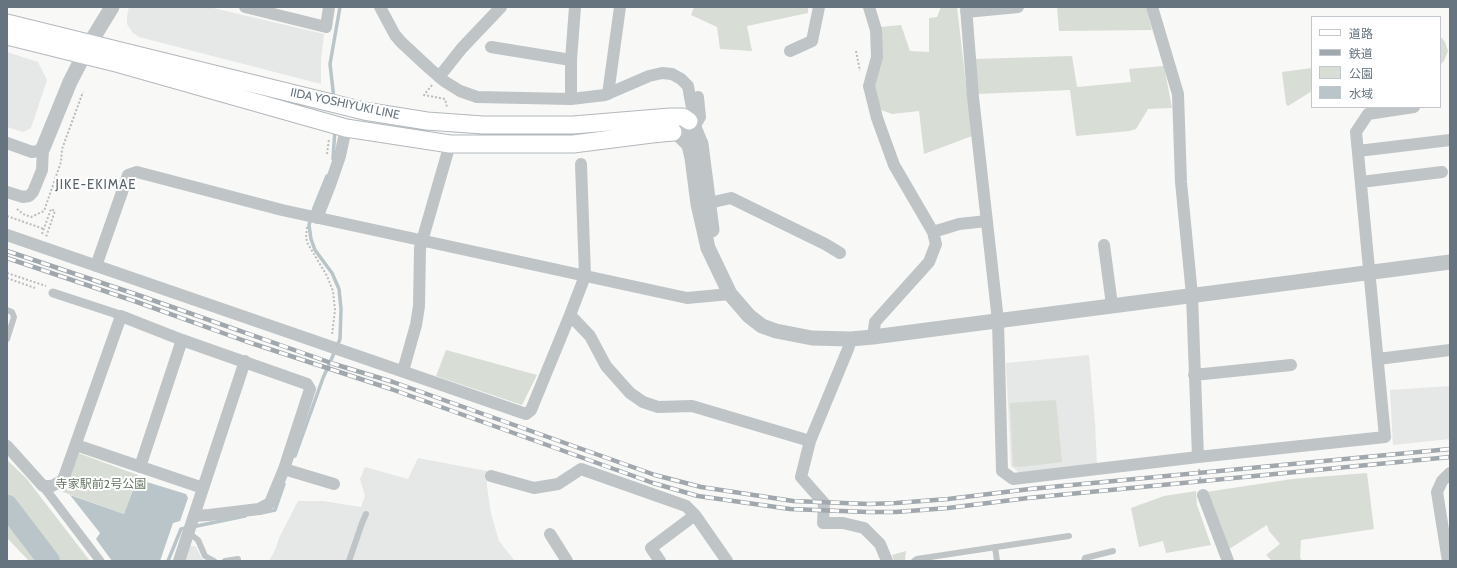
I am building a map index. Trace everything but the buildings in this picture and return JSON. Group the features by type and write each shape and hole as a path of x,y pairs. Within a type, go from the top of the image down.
{"main road":[{"name":"IIDA YOSHIYUKI LINE","path":"7,23 346,128 450,144 524,145 573,144 673,132"},
{"name":"IIDA YOSHIYUKI LINE","path":"7,36 87,49 364,111 427,121 498,125 573,124 683,117 692,124"}],"street":[{"path":"7,192 23,197 29,196 33,192 42,170 43,148 70,82 87,49 112,7"},
{"path":"245,7 260,9 326,27 329,7"},
{"path":"380,7 395,35 401,42 439,77 460,91 477,97 571,99 608,94 649,76 662,72 672,74 682,79 688,86 692,108 692,124 701,144 718,268"},
{"path":"439,77 462,48 501,7"},
{"path":"571,99 571,60 575,7"},
{"path":"608,94 620,7"},
{"path":"790,51 812,41 819,7"},
{"path":"869,7 876,30 877,57 870,86 877,118 894,165 933,232 936,244 929,262 875,322 873,337"},
{"path":"1018,7 966,10 973,97 998,321 1002,471 1013,479 1385,437 1356,132 1368,114 1407,108"},
{"path":"1152,7 1178,94 1181,182 1192,294 1198,457"},
{"path":"491,47 571,60"},
{"path":"673,132 692,124"},
{"path":"312,216 330,185 340,156 346,128"},
{"path":"673,132 680,136 689,145 698,204 708,248 730,294 749,316 762,326 776,331 812,338 851,339 873,337 1192,294 1450,262"},
{"path":"1358,151 1450,140"},
{"path":"7,144 32,152 43,148"},
{"path":"403,371 416,325 419,306 421,240 450,144"},
{"path":"7,235 526,414 531,410 585,276 581,164"},
{"path":"96,266 128,174 137,172 312,216 688,298 730,294"},
{"path":"1361,182 1442,172"},
{"path":"709,203 731,198 825,244 840,253"},
{"path":"933,232 959,224 987,221"},
{"path":"1104,245 1112,305"},
{"path":"53,293 114,313 182,340 307,384 310,389 284,469 270,503 259,509 194,516"},
{"path":"570,315 590,336 606,366 630,393 643,402 658,407 692,406 810,441"},
{"path":"43,486 52,486 63,480 121,316"},
{"path":"851,339 810,441 801,477 824,503 823,523 843,523 864,528 880,544 887,561"},
{"path":"140,467 182,340"},
{"path":"1378,359 1450,350"},
{"path":"179,561 245,361"},
{"path":"1194,375 1291,365"},
{"path":"76,444 203,488"},
{"path":"7,446 43,486 100,561"},
{"path":"284,469 334,484"},
{"path":"491,476 534,488 558,484 581,469 686,506 695,515 727,561"},
{"path":"1448,561 1437,492 1442,481 1450,474"},
{"path":"1203,495 1228,561"},
{"path":"660,561 651,548 695,515"},
{"path":"550,534 567,561"}],"lane":[{"path":"7,310 12,312 14,317 7,339"},
{"path":"348,561 366,514"},
{"path":"189,533 198,540 205,556 214,561"},
{"path":"914,561 917,559 1069,536"},
{"path":"994,547 997,561"},
{"path":"1084,561 1085,558 1113,551"},
{"path":"225,561 238,559"}],"path":[{"path":"439,77 424,95 444,99 447,107"},
{"path":"326,157 330,137"},
{"path":"45,207 56,209 45,239"},
{"path":"37,233 42,234 51,209"},
{"path":"7,216 44,229"},
{"path":"312,216 306,238 327,276 334,299 335,321 329,346"},
{"path":"7,273 45,286"},
{"path":"7,278 35,288"},
{"path":"1198,457 1203,495"}],"shaded area":[{"path":"129,7 209,7 324,34 321,60 321,84 139,37 132,32 127,24"},
{"path":"7,52 38,62 47,80 31,128 23,132 7,127"},
{"path":"1089,355 1097,465 1019,473 1011,466 1006,363"},
{"path":"1450,386 1450,439 1393,445 1390,390"},
{"path":"418,458 487,471 487,486 491,513 499,541 515,561 269,561 298,501 323,501 361,507 365,496 360,479 365,467 408,479"},
{"path":"185,544 196,547 204,561 179,561"}],"green space":[{"path":"694,7 808,7 808,13 747,26 752,51 720,49 717,27 691,15"},
{"path":"941,7 957,7 972,136 924,154 919,111 892,114 879,109 874,86 880,27 901,25 910,51 929,52 929,18 937,17"},
{"path":"1057,7 1146,7 1152,30 1059,31"},
{"path":"1441,37 1445,42 1448,51 1444,61 1441,64"},
{"path":"1072,56 1077,87 1131,82 1129,69 1164,66 1172,108 1148,109 1136,129 1076,136 1070,90 977,94 974,59"},
{"path":"1311,68 1311,92 1288,106 1286,104 1282,72"},
{"path":"446,350 537,375 522,405 436,376"},
{"path":"1056,400 1062,462 1020,467 1013,466 1010,403"},
{"name":"寺家駅前2号公園","path":"78,453 138,475 124,514 63,492"},
{"path":"7,460 26,478 90,561 29,561 7,538"},
{"path":"1367,473 1374,529 1301,540 1300,557 1302,561 1272,561 1266,555 1280,544 1269,531 1267,525 1229,549 1206,492 1292,479"},
{"path":"1196,491 1197,505 1211,545 1166,553 1163,541 1139,547 1131,508 1164,496"},
{"path":"906,551 905,560 894,561 892,555"}],"water":[{"path":"137,479 186,494 188,498 180,521 173,523 160,561 112,561 96,539 100,533 70,495 124,514"}],"waterway":[{"path":"334,99 330,64 340,7"},
{"path":"333,159 335,129"},
{"path":"327,176 309,225 311,239 315,250 332,273 339,289 341,309 340,339 337,346"},
{"path":"295,456 323,378 335,351"},
{"path":"261,513 275,510 284,484"},
{"path":"7,506 49,561"},
{"path":"192,527 245,516"},
{"path":"168,561 181,529 186,528"}],"railway":[{"path":"7,251 334,364 393,382 655,475 701,487 793,501 869,504 948,499 1030,489 1450,449"},
{"path":"7,258 137,302 245,341 391,389 653,483 698,496 790,509 896,512 948,508 1028,498 1450,457"}],"district":[{"name":"JIKE-EKIMAE","path":"96,185"}]}
